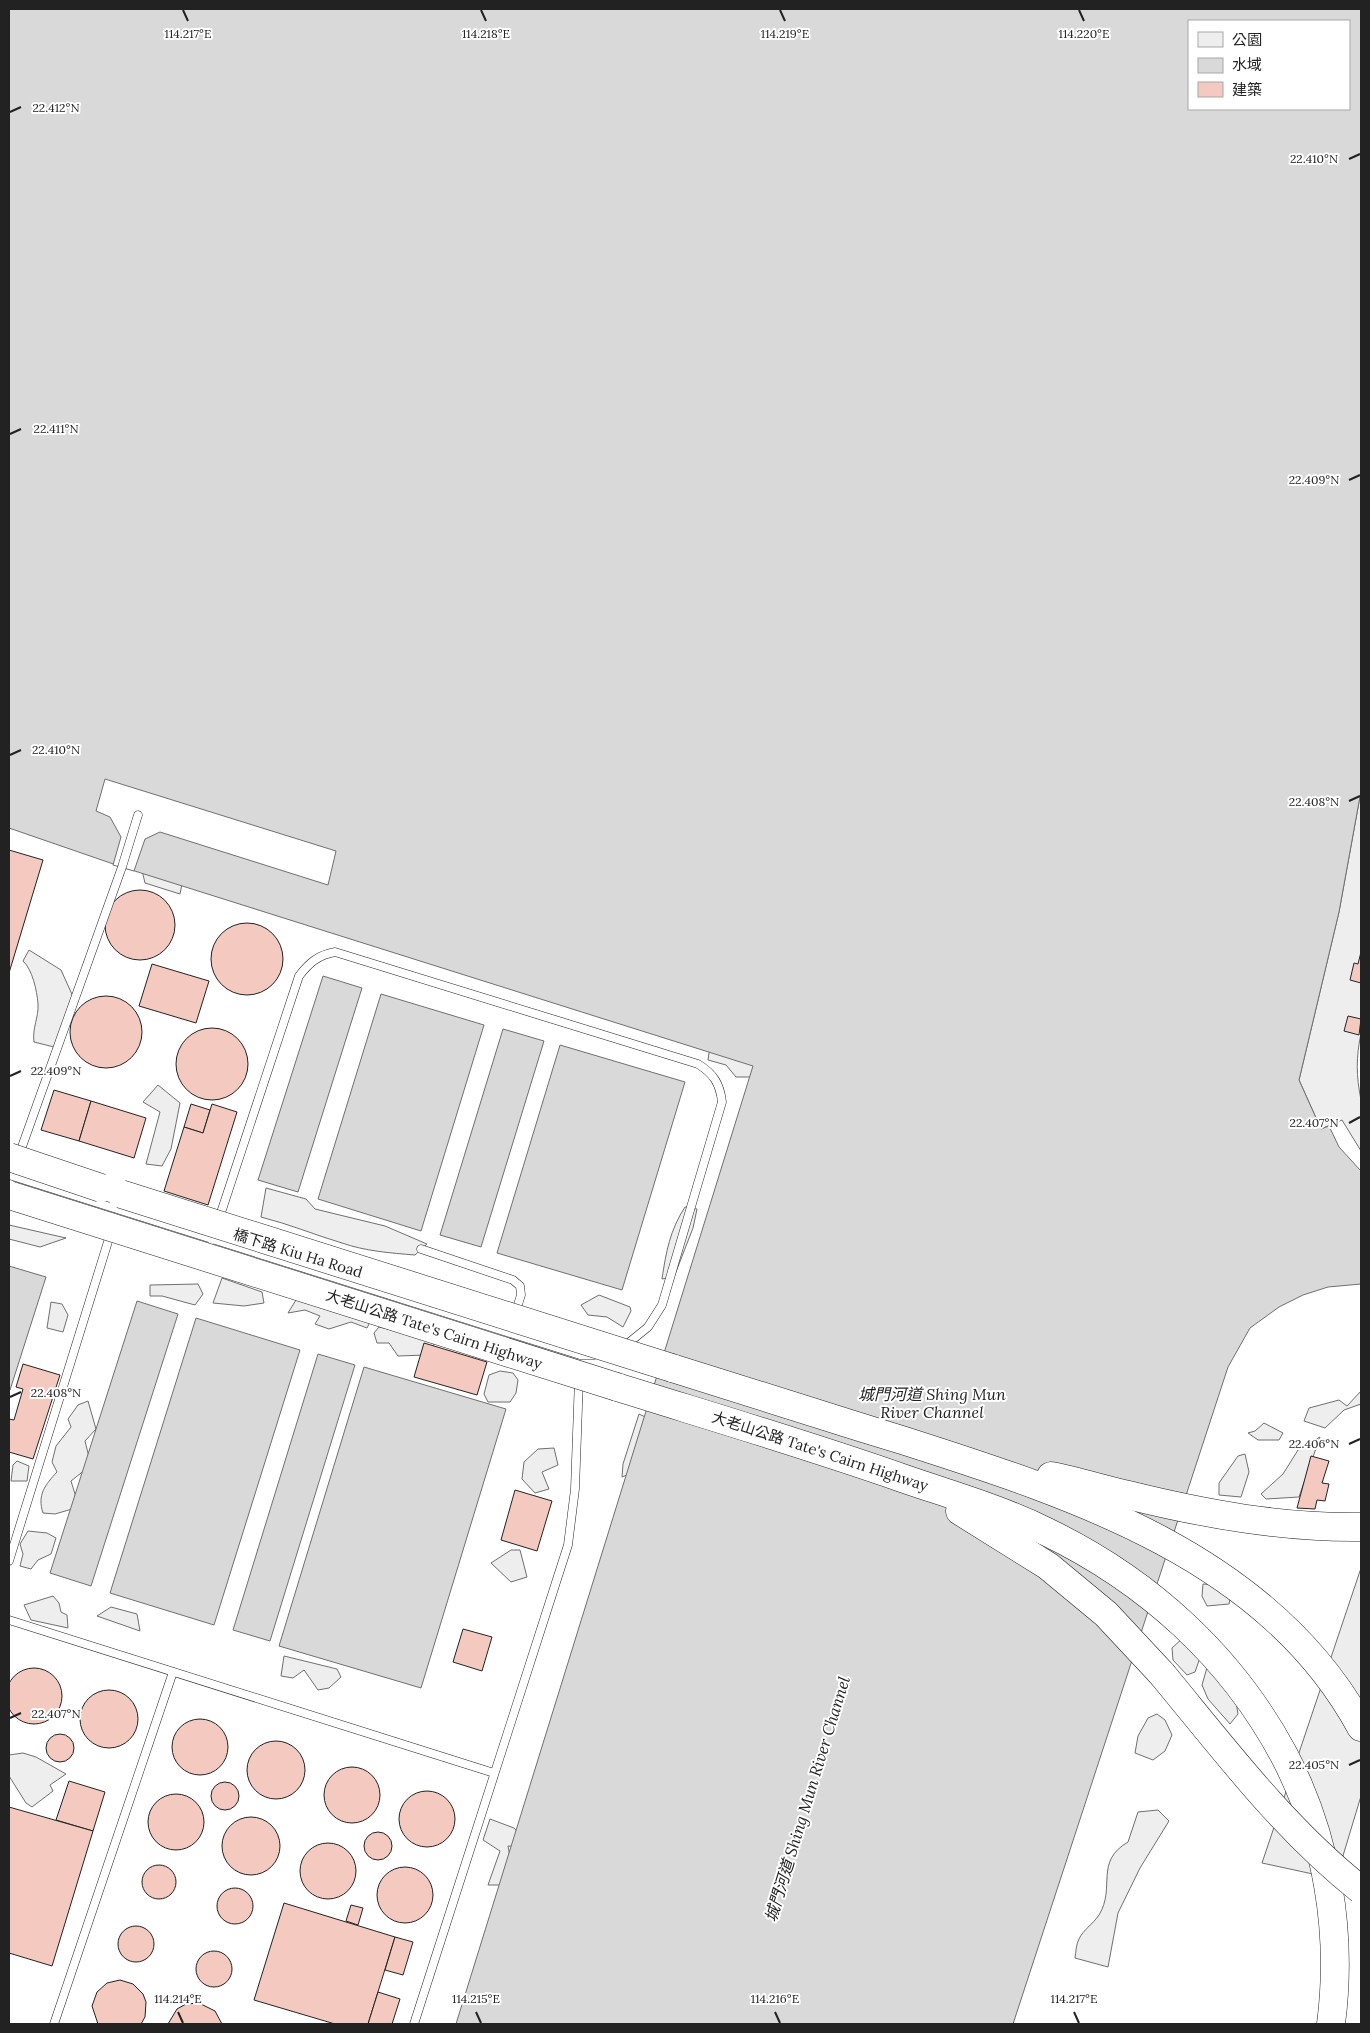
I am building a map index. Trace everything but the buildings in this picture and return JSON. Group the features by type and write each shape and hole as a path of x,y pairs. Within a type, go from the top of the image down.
{"highway":[{"path":"10,1176 963,1460 1119,1519 1187,1553 1224,1577 1268,1612 1309,1653 1332,1683 1361,1727"},
{"name":"大老山公路 Tate's Cairn Highway","path":"10,1176 959,1496 1045,1531 1103,1562 1129,1579 1180,1620 1225,1666 1244,1690 1290,1768 1303,1795 1328,1880 1335,1950 1335,1978 1331,2024"},
{"path":"963,1460 1055,1477 1143,1499 1246,1520 1307,1526 1361,1527"},
{"path":"916,1482 1035,1556 1106,1614 1147,1656 1291,1826 1361,1890"}],"lane":[{"path":"10,1176 122,867 138,815"},
{"path":"212,1240 299,976 309,964 322,955 335,952 698,1064 712,1072 720,1088 722,1102 662,1305 648,1327 630,1344 596,1356 580,1355 575,1489 568,1545 414,2024"},
{"name":"橋下路 Kiu Ha Road","path":"10,1176 580,1355"},
{"path":"9,1561 118,1210"},
{"path":"420,1250 514,1280 520,1286 521,1295 510,1333"},
{"path":"9,1620 494,1773"},
{"path":"54,2024 173,1672"}],"green space":[{"path":"1361,791 1361,1033 1357,1066 1363,1112 1361,1151 1342,1120 1321,1129 1299,1080 1339,912"},
{"path":"140,862 183,879 180,894 145,883"},
{"path":"29,950 61,970 75,1001 58,1048 34,1042 38,1009 37,998 31,974 23,961"},
{"path":"710,1046 767,1063 751,1077 736,1077 726,1065 708,1060"},
{"path":"158,1085 180,1103 171,1149 162,1166 146,1164 160,1112 143,1102"},
{"path":"266,1188 306,1199 315,1209 385,1226 427,1244 415,1255 369,1250 261,1217"},
{"path":"685,1207 697,1209 693,1228 674,1277 662,1279 669,1242"},
{"path":"9,1225 66,1238 40,1247 9,1239"},
{"path":"222,1278 262,1292 264,1303 244,1306 213,1303"},
{"path":"198,1284 203,1294 195,1305 162,1296 150,1296 150,1285"},
{"path":"599,1295 630,1307 631,1311 623,1327 607,1317 588,1315 581,1305"},
{"path":"296,1300 370,1322 367,1328 351,1322 329,1329 315,1324 320,1316 305,1310 288,1313"},
{"path":"51,1302 62,1304 68,1315 63,1332 47,1328"},
{"path":"379,1327 432,1339 435,1343 426,1355 398,1356 389,1343 377,1343 374,1333"},
{"path":"500,1371 513,1373 518,1380 516,1393 510,1402 488,1402 484,1394 489,1375"},
{"path":"1361,1391 1361,1404 1344,1410 1325,1428 1304,1421 1309,1408 1339,1400 1347,1406"},
{"path":"88,1401 96,1429 85,1441 91,1465 71,1481 79,1507 55,1514 43,1513 41,1501 43,1491 57,1472 52,1462 56,1446 71,1427 68,1419 78,1405"},
{"path":"639,1414 656,1422 627,1475 622,1477 623,1464"},
{"path":"1264,1423 1283,1433 1279,1440 1258,1440 1248,1433 1255,1431"},
{"path":"1320,1437 1299,1497 1266,1499 1261,1494 1283,1474 1298,1450"},
{"path":"554,1448 558,1465 542,1472 549,1489 535,1493 522,1479 524,1462 538,1449"},
{"path":"1245,1454 1249,1472 1241,1497 1219,1495 1219,1483 1238,1456"},
{"path":"17,1461 29,1466 27,1481 11,1481 13,1465"},
{"path":"28,1531 47,1533 56,1538 51,1554 38,1560 31,1569 20,1566 23,1554 20,1544"},
{"path":"511,1550 520,1550 527,1577 511,1582 491,1563"},
{"path":"1203,1584 1217,1585 1231,1594 1229,1604 1207,1606 1202,1596"},
{"path":"53,1596 59,1603 61,1612 67,1615 68,1628 31,1620 24,1605"},
{"path":"111,1607 137,1614 140,1631 97,1616"},
{"path":"1184,1637 1202,1652 1195,1672 1187,1675 1173,1660 1172,1648"},
{"path":"284,1656 337,1669 341,1677 329,1688 318,1690 304,1670 293,1678 281,1676"},
{"path":"1208,1664 1235,1696 1238,1714 1230,1724 1208,1699 1202,1685"},
{"path":"1157,1714 1165,1720 1172,1735 1165,1751 1153,1760 1135,1753 1138,1736 1148,1718"},
{"path":"23,1753 36,1757 66,1774 50,1785 53,1791 32,1807 26,1803 9,1776 9,1755"},
{"path":"1158,1810 1169,1821 1140,1868 1118,1913 1108,1967 1075,1958 1079,1939 1099,1915 1104,1905 1108,1867 1112,1858 1128,1842 1138,1812"},
{"path":"490,1819 514,1828 524,1839 521,1847 508,1846 513,1873 507,1885 488,1885 500,1851 483,1840"}],"shaded area":[{"path":"1361,1568 1361,1796 1336,1879 1262,1863"}],"water":[{"name":"城門河道 Shing Mun River Channel","path":"9,9 1361,9 1361,791 1339,912 1299,1080 1321,1129 1329,1126 1339,1147 1361,1171 1361,1284 1328,1287 1303,1295 1279,1307 1250,1328 1228,1367 1013,2024 456,2024 753,1066 122,867 9,828"},
{"path":"323,976 362,988 298,1192 258,1180"},
{"path":"381,994 484,1025 421,1231 318,1199"},
{"path":"503,1029 544,1041 481,1247 440,1235"},
{"path":"560,1045 685,1082 622,1290 497,1253"},
{"path":"9,1266 46,1277 10,1390 9,1389"},
{"path":"137,1301 178,1314 91,1586 50,1573"},
{"path":"196,1318 300,1350 214,1625 110,1593"},
{"path":"318,1354 355,1365 270,1641 233,1630"},
{"path":"364,1367 506,1409 421,1688 279,1646"}],"pier":[{"path":"105,779 336,851 328,885 160,832 145,839 134,871 113,865 121,837 110,817 96,811"}]}
